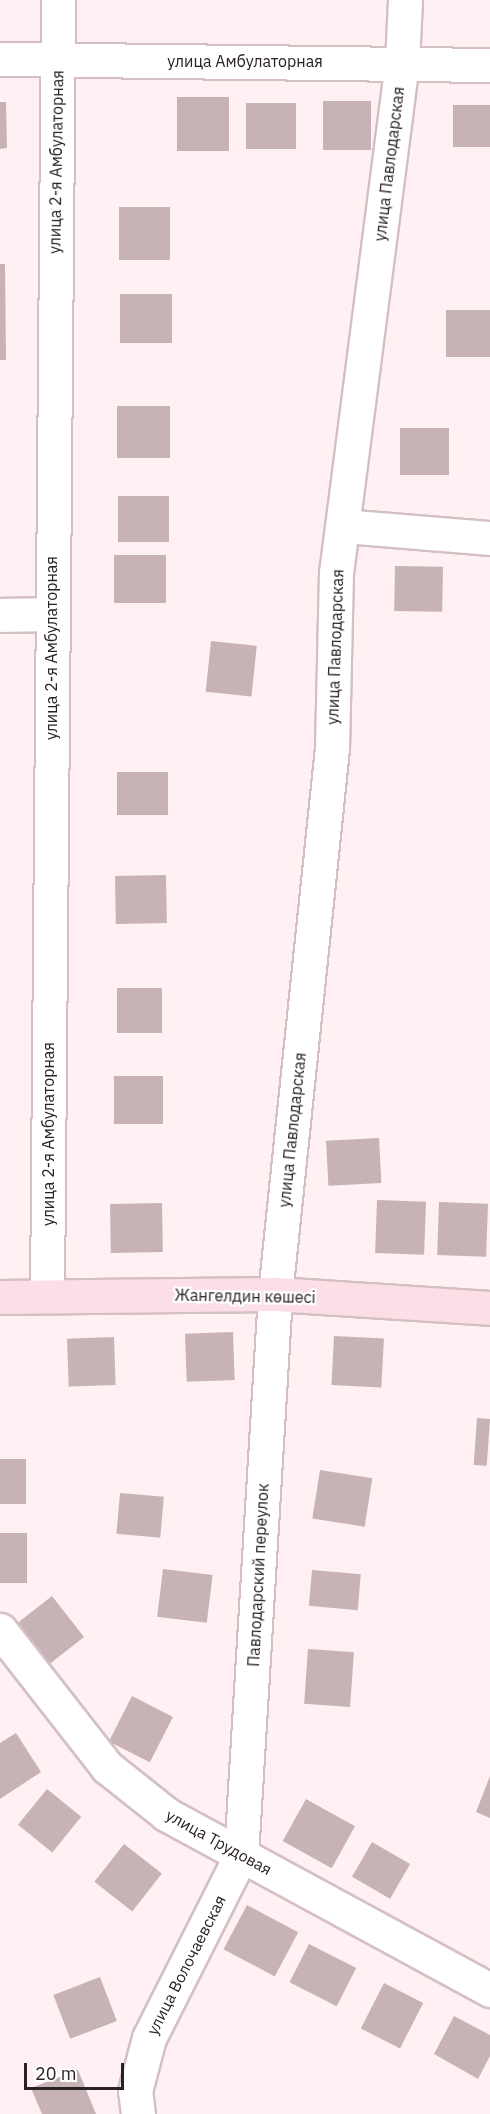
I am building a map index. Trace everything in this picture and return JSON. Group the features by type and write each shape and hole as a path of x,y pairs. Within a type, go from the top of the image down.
{"main road":[{"name":"Жангелдин көшесі","path":"0,1297 275,1294 490,1308"}],"street":[{"name":"улица 2-я Амбулаторная","path":"47,1296 58,0"},
{"name":"улица Павлодарская","path":"275,1294 332,748 343,526 402,62 405,0"},
{"name":"улица Амбулаторная","path":"0,59 402,62 490,65"},
{"path":"343,526 490,538"},
{"path":"0,615 52,614"},
{"name":"Павлодарский переулок","path":"241,1855 275,1294"},
{"name":"улица Трудовая","path":"0,1630 107,1767 166,1814 490,1990"},
{"name":"улица Волочаевская","path":"138,2114 135,2091 148,2038 241,1855"}],"building":[{"path":"177,97 229,97 229,151 177,151"},
{"path":"323,101 371,101 371,150 323,150"},
{"path":"0,102 6,102 7,148 0,149"},
{"path":"246,103 296,103 296,149 246,149"},
{"path":"453,105 490,105 490,147 453,147"},
{"path":"119,207 170,207 170,260 119,260"},
{"path":"0,264 5,264 6,360 0,360"},
{"path":"120,294 172,294 172,343 120,343"},
{"path":"446,310 490,310 490,357 446,357"},
{"path":"117,406 170,406 170,458 117,458"},
{"path":"400,428 449,428 449,475 400,475"},
{"path":"118,496 169,496 169,542 118,542"},
{"path":"114,555 166,555 166,603 114,603"},
{"path":"395,566 443,567 442,612 394,611"},
{"path":"211,641 257,646 251,697 206,692"},
{"path":"117,772 168,772 168,815 117,815"},
{"path":"166,875 167,923 116,924 115,876"},
{"path":"117,988 162,988 162,1033 117,1033"},
{"path":"114,1076 163,1076 163,1124 114,1124"},
{"path":"379,1138 381,1183 328,1186 326,1141"},
{"path":"377,1200 426,1202 424,1255 375,1253"},
{"path":"439,1202 488,1204 486,1257 437,1255"},
{"path":"162,1203 163,1252 111,1253 110,1204"},
{"path":"233,1332 235,1380 187,1382 185,1334"},
{"path":"334,1336 384,1339 381,1388 331,1385"},
{"path":"114,1337 116,1385 69,1387 67,1339"},
{"path":"477,1418 490,1419 487,1466 474,1465"},
{"path":"0,1459 26,1459 26,1504 0,1504"},
{"path":"320,1470 372,1478 365,1527 312,1518"},
{"path":"120,1493 164,1497 160,1538 116,1534"},
{"path":"0,1533 27,1533 27,1583 0,1583"},
{"path":"163,1569 213,1575 207,1623 157,1617"},
{"path":"312,1570 361,1574 358,1610 309,1606"},
{"path":"52,1596 84,1637 45,1667 13,1626"},
{"path":"308,1649 354,1652 350,1707 304,1704"},
{"path":"132,1696 173,1717 150,1762 109,1741"},
{"path":"16,1733 41,1772 0,1799 0,1743"},
{"path":"490,1776 490,1818 476,1812"},
{"path":"47,1789 81,1817 52,1852 18,1825"},
{"path":"306,1799 355,1826 332,1868 283,1841"},
{"path":"372,1842 410,1864 390,1899 352,1877"},
{"path":"124,1844 162,1874 132,1911 94,1882"},
{"path":"247,1905 298,1932 275,1976 224,1949"},
{"path":"309,1944 356,1968 337,2006 289,1982"},
{"path":"100,1977 117,2021 70,2039 53,1995"},
{"path":"384,1983 423,2003 400,2048 361,2028"},
{"path":"454,2016 490,2035 490,2056 478,2079 434,2054"},
{"path":"78,2070 96,2114 42,2114 31,2088"}]}
